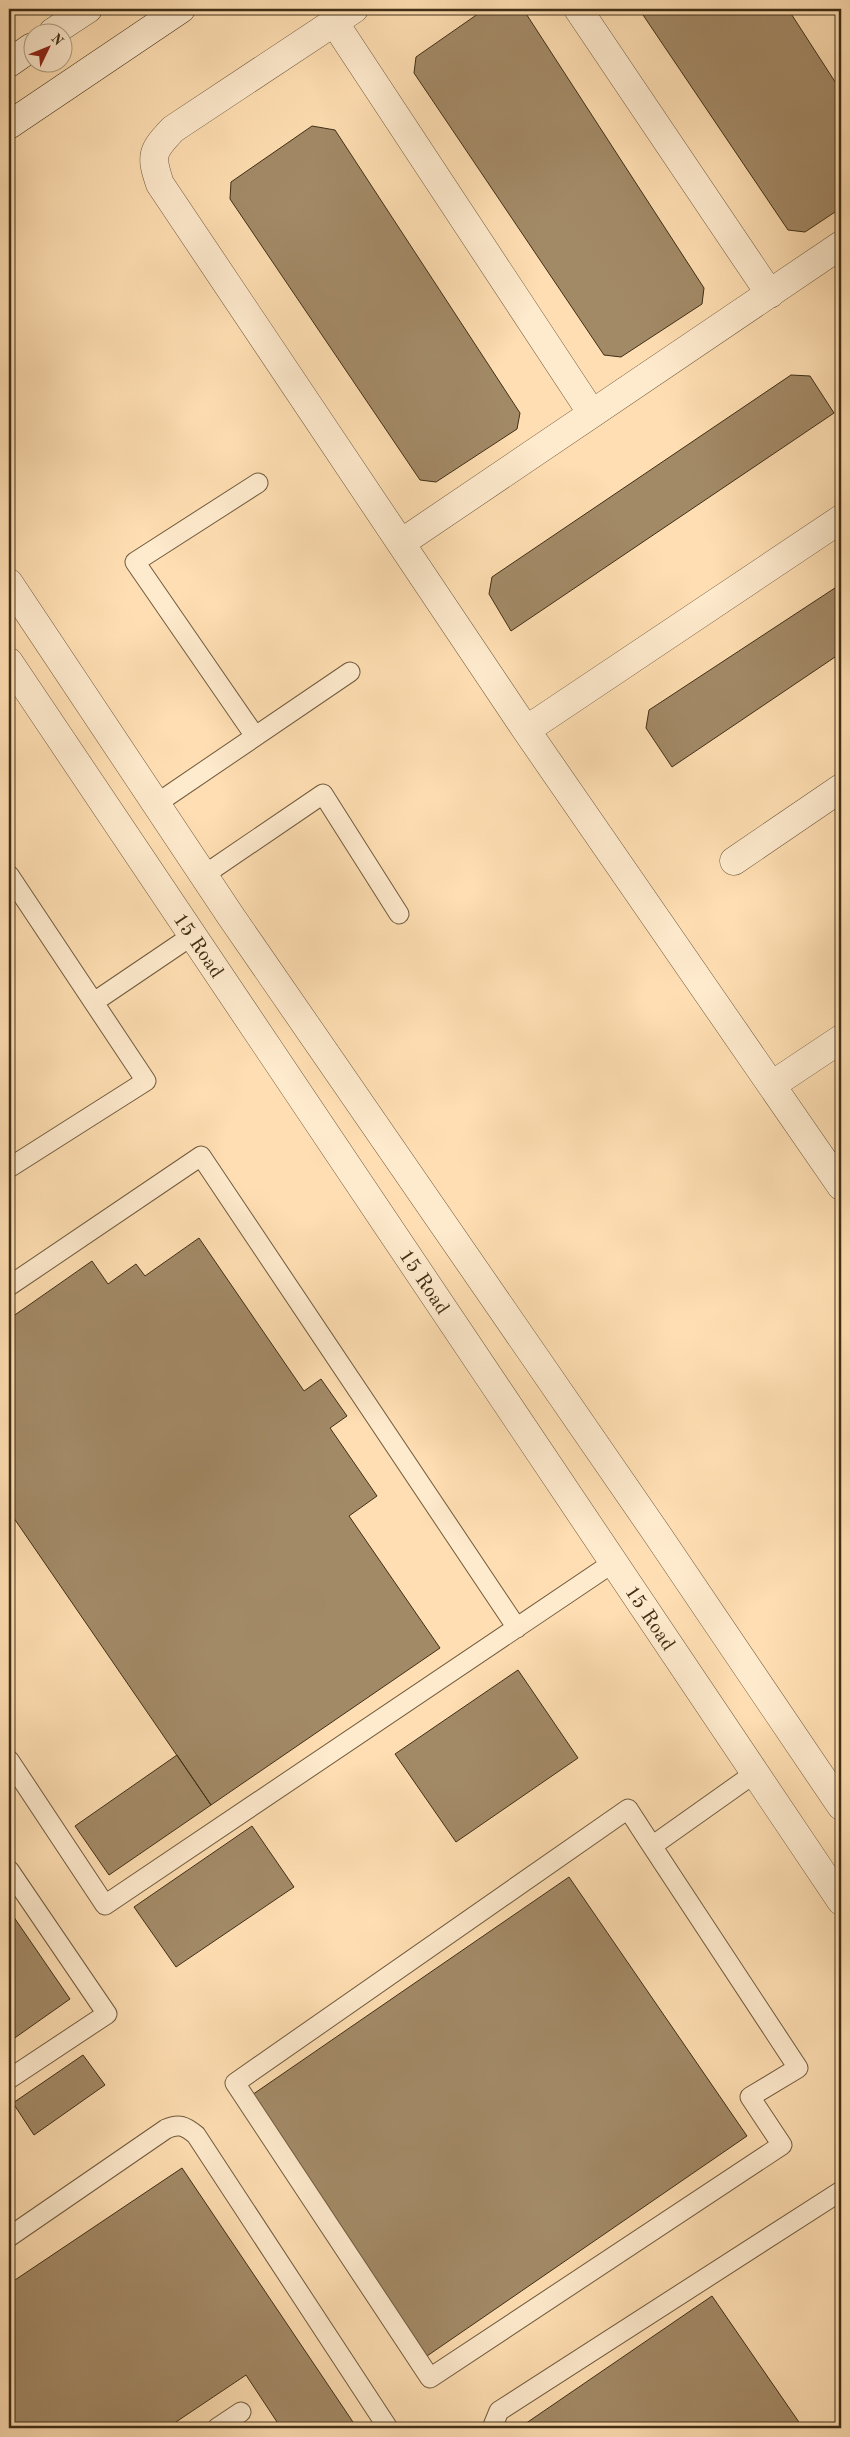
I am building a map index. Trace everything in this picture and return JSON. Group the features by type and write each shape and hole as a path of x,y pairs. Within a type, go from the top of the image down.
{"street":[{"path":"68,22 88,9"},
{"path":"9,126 181,9"},
{"path":"578,9 770,294"},
{"path":"591,412 344,15 173,129 158,145 152,163 160,184 526,730 841,1186"},
{"path":"9,63 22,54"},
{"path":"401,542 841,245"},
{"path":"526,730 841,519"},
{"path":"9,583 204,875 841,1806"},
{"name":"15 Road","path":"9,662 841,1901"},
{"path":"734,861 841,788"},
{"path":"168,899 204,875"},
{"path":"772,1085 841,1040"}],"lane":[{"path":"255,736 135,562 258,483"},
{"path":"156,804 350,672"},
{"path":"204,875 323,794 399,914"},
{"path":"9,875 146,1080 9,1168"},
{"path":"94,1002 193,935"},
{"path":"9,1286 201,1156 517,1628"},
{"path":"9,1760 105,1905 614,1562"},
{"path":"652,1846 755,1772"},
{"path":"628,1809 652,1846 798,2068 750,2097 782,2144 430,2378 235,2082 628,1809"},
{"path":"9,1870 107,2014 9,2079"},
{"path":"9,2237 166,2129 174,2125 185,2126 196,2136 388,2428"},
{"path":"492,2428 499,2412 841,2191"},
{"path":"217,2428 241,2412"}],"building":[{"path":"485,9 523,9 704,288 702,304 621,357 604,355 414,73 416,57"},
{"path":"639,9 788,9 841,91 841,208 805,232 788,230"},
{"path":"312,126 335,130 520,413 517,429 436,482 420,480 230,199 231,182"},
{"path":"791,375 810,376 834,413 511,631 489,594 492,577"},
{"path":"841,584 841,653 672,767 646,728 649,710"},
{"path":"199,1238 304,1391 321,1379 347,1416 330,1428 377,1496 349,1516 440,1648 211,1805 9,1511 9,1319 92,1261 108,1284 136,1264 145,1276"},
{"path":"518,1670 578,1758 456,1842 395,1754"},
{"path":"177,1755 211,1805 109,1875 75,1826"},
{"path":"252,1826 294,1887 176,1967 134,1907"},
{"path":"569,1877 747,2136 427,2356 249,2097"},
{"path":"9,1910 70,1999 9,2042"},
{"path":"83,2055 105,2085 34,2135 13,2103"},
{"path":"182,2168 357,2428 281,2428 246,2375 167,2428 9,2428 9,2284"},
{"path":"712,2296 803,2428 519,2428"}]}
